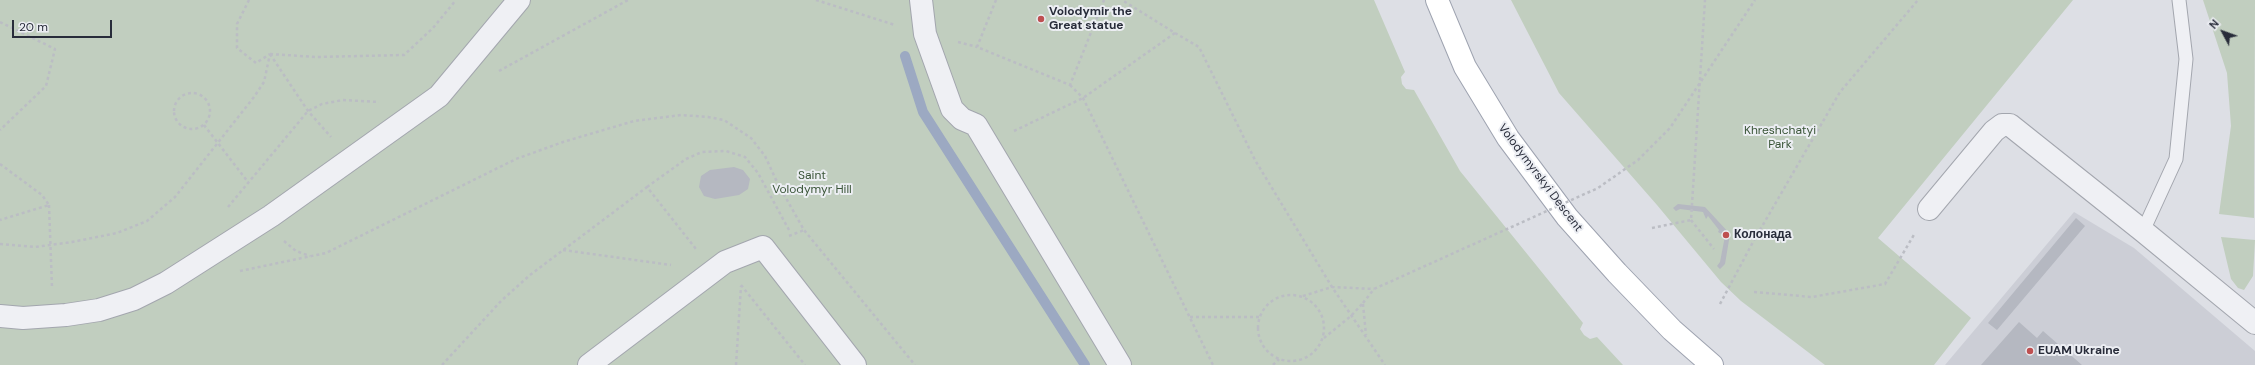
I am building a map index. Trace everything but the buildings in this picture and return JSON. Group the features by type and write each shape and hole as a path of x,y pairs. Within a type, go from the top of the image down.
{"main road":[{"name":"Volodymyrskyi Descent","path":"1437,0 1465,67 1508,138 1567,217 1617,273 1672,330 1712,365"}],"street":[{"path":"0,316 23,318 99,310 134,299 166,283 271,216 439,96 518,0"},
{"path":"921,0 925,34 952,109 962,119 976,125 1120,365"},
{"path":"1930,208 1994,131 2002,125 2010,125 2255,323"},
{"path":"589,365 719,267 763,247 855,365"}],"lane":[{"path":"2143,231 2176,158 2186,59 2179,0"}],"path":[{"path":"249,0 237,24 237,48 256,63 270,54 316,57 404,55 433,28 456,0"},
{"path":"495,73 628,0"},
{"path":"996,0 977,47 1070,84 1083,98 1213,365"},
{"path":"1070,84 1104,0"},
{"path":"1122,0 1199,47 1255,160 1332,287 1385,365"},
{"path":"1705,0 1691,220 1714,249"},
{"path":"1302,296 1332,287 1374,289 1598,188 1638,160 1670,128 1755,0"},
{"path":"1720,304 1753,242 1840,92 1918,0"},
{"path":"0,22 55,49 46,86 0,130"},
{"path":"976,125 996,132 1017,131 1083,98 1175,33"},
{"path":"270,54 308,111 350,161"},
{"path":"0,244 35,247 51,245 117,233 148,221 174,197 240,116 264,82 270,54"},
{"path":"194,92 206,97 211,108 208,120 204,125 193,129 182,126 178,122 175,116 174,105 182,95 194,92"},
{"path":"224,212 308,111 322,104 343,100 386,102"},
{"path":"235,272 326,253 516,159 563,142 634,122 681,115 708,117 724,120 750,138 765,156 778,184 804,230 915,365"},
{"path":"204,125 248,182"},
{"path":"442,365 501,301 530,275 686,158 702,152 726,151 745,157 758,173 791,235"},
{"path":"0,164 42,196 49,205 53,316"},
{"path":"646,187 719,267 741,285 805,365"},
{"path":"0,220 49,205"},
{"path":"1754,292 1812,297 1885,284 1930,208"},
{"path":"1652,228 1691,220"},
{"path":"563,250 719,267"},
{"path":"736,365 741,285"},
{"path":"1324,338 1325,328 1323,317 1311,300 1292,294 1281,295 1264,307 1258,327 1259,337 1263,347 1279,359 1290,361 1300,360 1310,355 1318,348 1324,338 1351,316 1363,304 1374,289"},
{"path":"1363,304 1366,335"},
{"path":"1190,317 1260,317"},
{"path":"1273,365 1279,359"}],"shaded area":[{"path":"2074,212 2134,248 2255,351 2255,365 1945,365"}],"green space":[{"name":"Saint Volodymyr Hill","path":"0,0 1374,0 1405,72 1401,77 1402,84 1406,89 1414,90 1460,171 1583,323 1580,329 1584,335 1590,339 1597,337 1623,365 0,365"},
{"name":"Khreshchatyi Park","path":"1511,0 2073,0 1878,238 1971,318 1934,365 1825,365 1741,301 1721,282 1657,205 1559,93"},
{"path":"2203,0 2255,0 2254,218 2219,214 2231,126 2227,73"},
{"path":"2221,237 2255,240 2253,276 2244,290 2238,288 2231,279"}],"waterway":[{"path":"905,56 923,112 1085,365"}],"place":[{"name":"Volodymir the Great statue","path":"1041,19"},
{"name":"Колонада","path":"1726,235"},
{"name":"EUAM Ukraine","path":"2030,351"}]}
